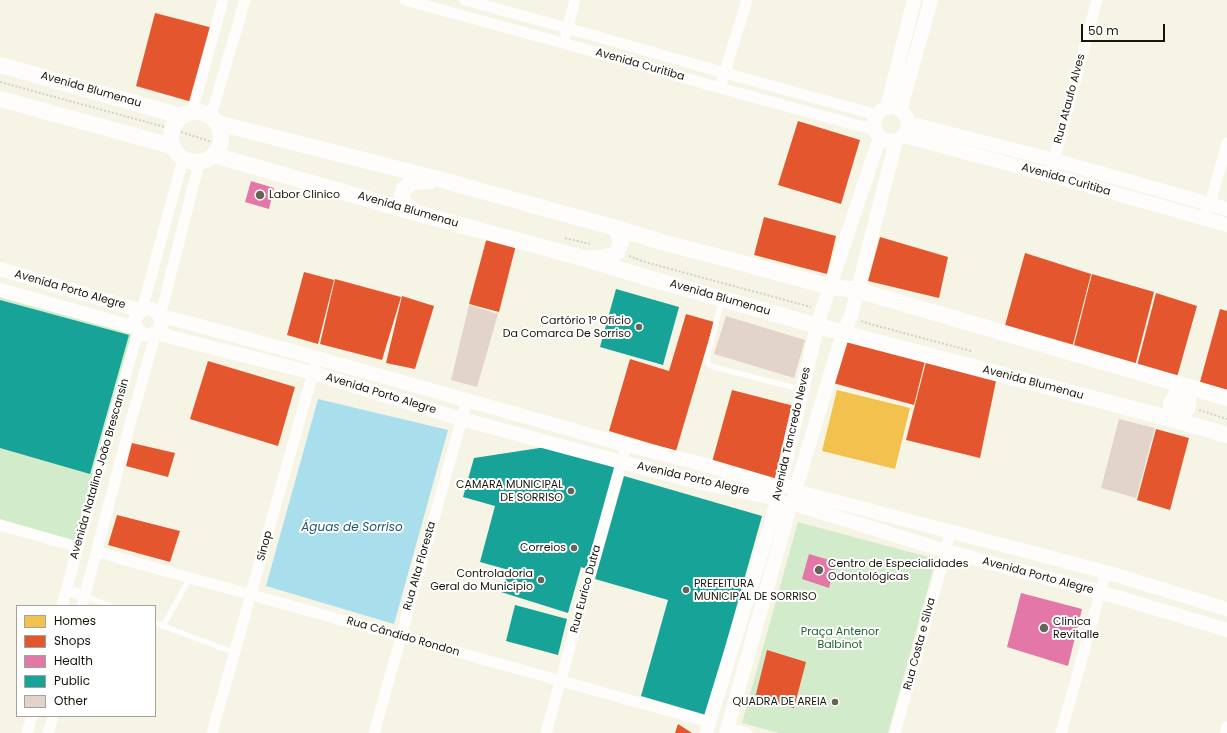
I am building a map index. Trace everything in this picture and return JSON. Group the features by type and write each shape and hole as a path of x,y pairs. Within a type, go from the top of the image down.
{"main road":[{"name":"Avenida Blumenau","path":"0,65 187,114"},
{"path":"0,99 172,146"},
{"path":"197,111 205,113 214,120 221,131 222,140 214,155 207,160 191,162 183,159 176,153 172,146 171,138 172,129 175,122 187,114 197,111"},
{"path":"214,120 442,180 658,241 831,287 857,290 1227,398"},
{"name":"Avenida Blumenau","path":"214,155 416,213 579,257 817,326 1227,435"},
{"path":"416,213 403,202 402,195 404,189 412,182 442,180"},
{"path":"579,257 600,258 614,255 617,252 620,242 616,228"},
{"path":"1175,420 1185,411 1188,406 1188,397 1184,386"}],"street":[{"path":"187,114 223,0"},
{"path":"214,120 245,0"},
{"name":"Avenida Curitiba","path":"407,0 878,133"},
{"name":"Avenida Curitiba","path":"465,0 725,73 888,111"},
{"path":"563,43 575,0"},
{"path":"720,88 747,0"},
{"path":"888,111 914,0"},
{"path":"888,111 904,113 903,133 890,141 885,140 878,133 875,122 888,111 931,0"},
{"name":"Rua Ataufo Alves","path":"1050,175 1097,0"},
{"name":"Avenida Tancredo Neves","path":"727,730 786,495 817,326 831,287 878,133"},
{"name":"Avenida Curitiba","path":"903,133 1054,160 1227,209"},
{"name":"Avenida Curitiba","path":"903,133 1227,225"},
{"name":"Avenida Tancredo Neves","path":"708,728 786,495 843,333 851,316 857,290 903,133"},
{"path":"1203,219 1210,204 1227,143"},
{"path":"183,159 141,311 138,313 135,320 137,330 144,335 152,335 156,333 161,326 160,316 199,162"},
{"name":"Avenida Porto Alegre","path":"0,269 141,311"},
{"name":"Avenida Porto Alegre","path":"0,290 137,330"},
{"path":"141,311 149,309 156,312 160,316"},
{"name":"Avenida Porto Alegre","path":"160,316 626,443 652,448 702,464 946,551 1100,592 1227,630"},
{"name":"Avenida Natalino João Brescansin","path":"62,605 137,330"},
{"name":"Avenida Porto Alegre","path":"156,333 313,373 462,419 698,482 786,495 950,531 1106,572 1227,609"},
{"name":"Avenida Natalino João Brescansin","path":"84,601 132,417 156,333"},
{"name":"Sinop","path":"212,733 317,358"},
{"name":"Rua Alta Floresta","path":"374,733 467,400"},
{"name":"Rua Eurico Dutra","path":"546,733 626,443"},
{"path":"698,482 702,464"},
{"path":"0,526 78,547"},
{"name":"Rua Costa e Silva","path":"895,733 946,551 950,531"},
{"name":"Rua Cândido Rondon","path":"97,552 560,681 708,728"},
{"path":"1061,733 1106,572"},
{"path":"66,590 84,601"},
{"path":"27,733 32,717"},
{"path":"48,733 53,717"},
{"path":"1226,733 1227,727"},
{"path":"727,730 747,733"}],"lane":[{"path":"722,299 707,359 708,364 713,367 792,387"},
{"path":"163,626 190,578"},
{"path":"84,601 106,605"},
{"path":"156,622 235,653"}],"green space":[{"path":"0,296 133,333 75,542 0,519"},
{"name":"Praça Antenor Balbinot","path":"798,522 936,559 888,733 779,733 742,723"}],"water":[{"name":"Águas de Sorriso","path":"318,399 448,430 394,624 266,586"}],"building: Homes":[{"path":"837,390 910,408 895,469 822,451"}],"building: Shops":[{"path":"155,13 213,28 192,102 136,86"},
{"path":"798,121 860,140 841,204 778,185"},
{"path":"764,217 836,236 827,274 754,255"},
{"path":"487,237 516,245 499,312 469,304"},
{"path":"880,237 948,257 939,298 868,281"},
{"path":"1025,253 1091,274 1072,348 1004,329"},
{"path":"304,272 334,280 318,344 287,335"},
{"path":"1092,274 1154,292 1135,366 1073,349"},
{"path":"335,279 401,297 382,360 320,344"},
{"path":"1156,293 1197,306 1177,377 1137,366"},
{"path":"402,296 434,306 415,369 386,363"},
{"path":"1220,309 1227,311 1227,390 1200,382"},
{"path":"686,314 714,322 676,451 609,431 630,359 669,371"},
{"path":"846,337 925,361 914,405 833,383"},
{"path":"208,361 295,387 278,446 190,419"},
{"path":"926,362 996,381 980,458 906,440"},
{"path":"732,390 794,406 776,480 712,462"},
{"path":"1156,429 1189,438 1170,510 1137,500"},
{"path":"132,443 175,453 168,477 126,466"},
{"path":"117,515 180,531 170,562 108,545"},
{"path":"767,650 806,662 794,708 755,698"},
{"path":"678,724 692,733 675,733"}],"building: Health":[{"name":"Labor Clinico","path":"251,181 274,188 269,209 245,202"},
{"name":"Centro de Especialidades Odontológicas","path":"809,554 836,562 829,588 802,579"},
{"name":"Clinica Revitalle","path":"1021,593 1082,609 1068,666 1007,647"}],"building: Public":[{"name":"Cartório 1º Ofício Da Comarca De Sorriso","path":"616,289 679,307 663,365 600,347"},
{"path":"0,300 129,335 90,474 0,448"},
{"path":"546,447 617,467 589,570 581,567 568,613 501,592 509,570 480,562 495,506 463,497 474,458"},
{"name":"PREFEITURA MUNICIPAL DE SORRISO","path":"624,476 762,516 706,715 641,696 668,600 595,579"},
{"path":"515,605 567,619 558,655 506,641"}],"building: Other":[{"path":"469,305 498,314 477,387 451,380"},
{"path":"726,316 805,340 794,378 714,354"},
{"path":"1119,419 1155,428 1136,498 1101,488"}],"place":[{"name":"Labor Clinico","path":"260,195"},
{"name":"Cartório 1º Ofício Da Comarca De Sorriso","path":"639,327"},
{"name":"CAMARA MUNICIPAL DE SORRISO","path":"571,491"},
{"name":"Correios","path":"574,548"},
{"name":"Centro de Especialidades Odontológicas","path":"819,570"},
{"name":"Controladoria Geral do Município","path":"541,580"},
{"name":"PREFEITURA MUNICIPAL DE SORRISO","path":"686,590"},
{"name":"Clinica Revitalle","path":"1044,628"},
{"name":"QUADRA DE AREIA","path":"835,702"}]}
